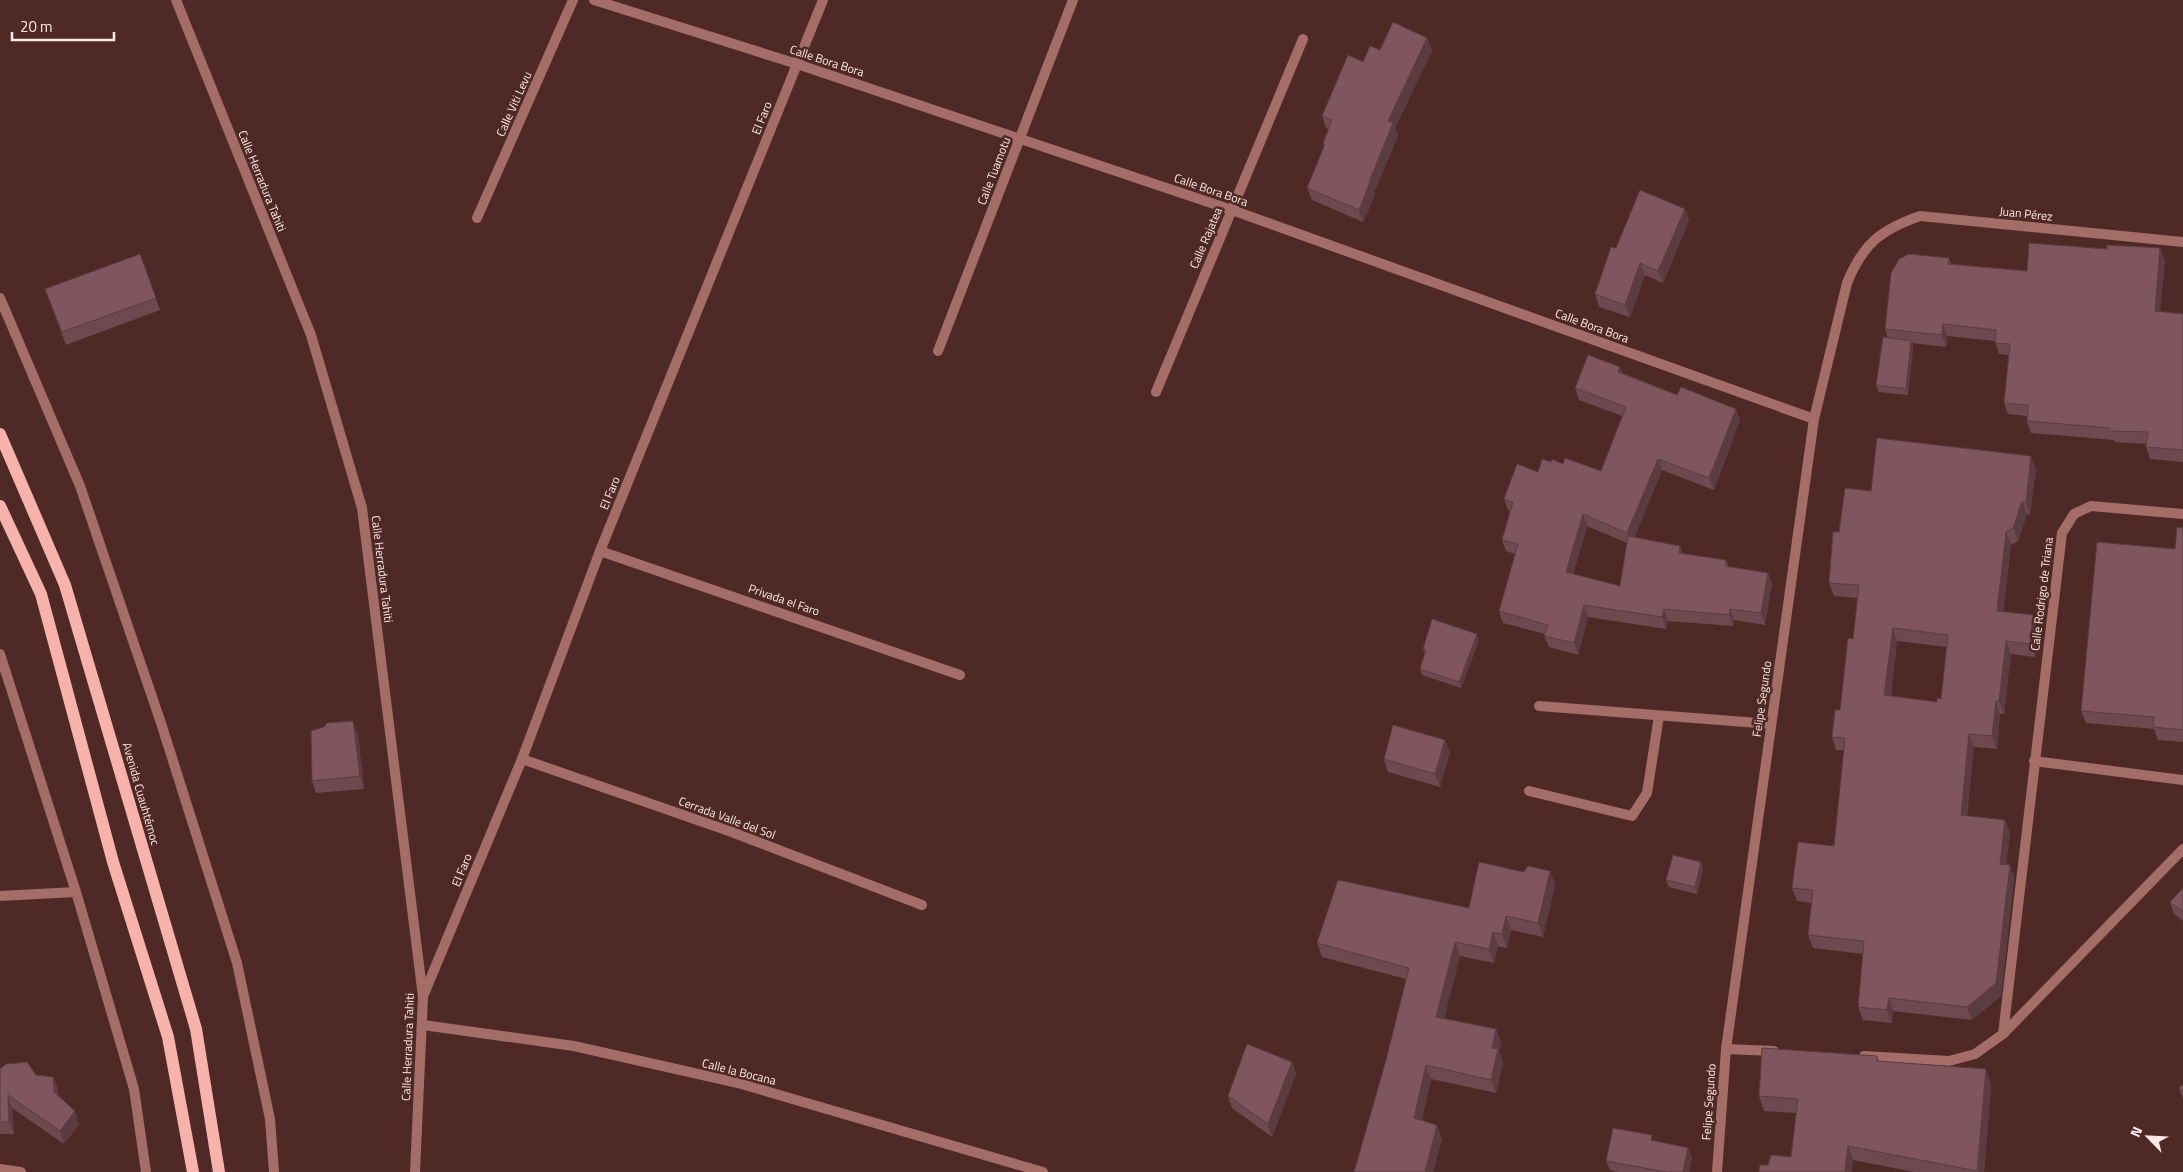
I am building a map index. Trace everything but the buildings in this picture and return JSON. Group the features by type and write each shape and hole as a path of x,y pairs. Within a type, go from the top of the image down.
{"main road":[{"name":"Avenida Cuauhtémoc","path":"0,434 65,585 115,753 196,1029 218,1172"},
{"path":"0,506 41,594 113,862 168,1036 193,1172"}],"street":[{"name":"Calle Herradura Tahiti","path":"176,0 311,335 362,508 424,997 415,1172"},
{"name":"Calle Viti Levu","path":"477,218 574,0"},
{"name":"Calle Bora Bora","path":"594,0 797,64 1232,210 1814,419"},
{"name":"El Faro","path":"424,997 522,759 600,551 823,0"},
{"name":"Calle Tuamotu","path":"938,351 1073,0"},
{"name":"Calle Rajatea","path":"1156,392 1303,39"},
{"name":"Juan Pérez","path":"1872,240 1896,224 1920,216 2183,242"},
{"name":"Felipe Segundo","path":"1717,1172 1726,1049 1814,419 1847,283 1855,262 1872,240"},
{"path":"0,298 80,486 161,723 234,954 270,1119 274,1172"},
{"name":"Calle Rodrigo de Triana","path":"2003,1034 2062,532 2074,514 2091,506 2183,514"},
{"name":"Privada el Faro","path":"600,551 960,674"},
{"path":"0,654 76,892 134,1089 146,1172"},
{"path":"1539,706 1772,724"},
{"path":"1529,791 1632,816 1646,793 1660,716"},
{"name":"Cerrada Valle del Sol","path":"522,759 729,831 922,905"},
{"path":"2034,761 2183,780"},
{"path":"1852,1056 1949,1061 1975,1054 2003,1034 2183,849"},
{"path":"0,896 76,892"},
{"name":"Calle la Bocana","path":"423,1025 574,1046 738,1083 1023,1169 1043,1172"},
{"path":"1726,1049 1784,1052"},
{"path":"0,1169 21,1172"}]}
